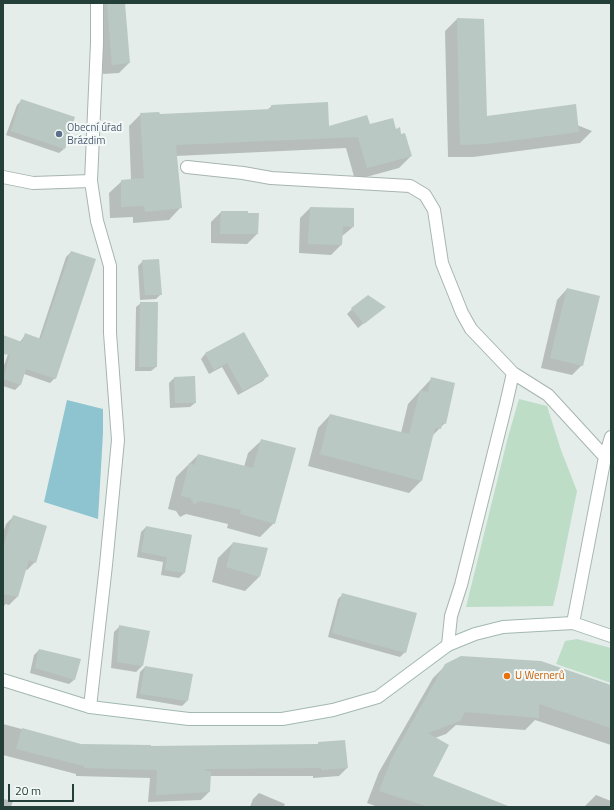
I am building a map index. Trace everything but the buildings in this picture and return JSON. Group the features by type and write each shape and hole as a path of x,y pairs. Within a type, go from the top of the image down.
{"street":[{"path":"90,707 118,440 110,333 110,266 97,221 91,181 97,43 97,3"},
{"path":"187,167 243,173 271,178 410,186 425,195 434,210 442,263 462,313 471,329 513,372 548,395 605,457"},
{"path":"3,177 33,183 91,181"},
{"path":"448,645 451,616 461,585 513,372"},
{"path":"573,623 605,457 611,437"},
{"path":"3,680 90,707 188,719 282,719 333,710 378,697 448,645 475,634 503,627 573,623 611,636"}],"green space":[{"path":"519,399 547,406 561,450 577,491 553,606 466,607 508,437"},
{"path":"577,639 611,648 611,683 556,664 565,641"}],"water":[{"path":"67,400 103,409 98,519 44,502"}],"place":[{"name":"Obecní úřad Brázdim","path":"59,134"},
{"name":"U Wernerů","path":"507,676"}]}
